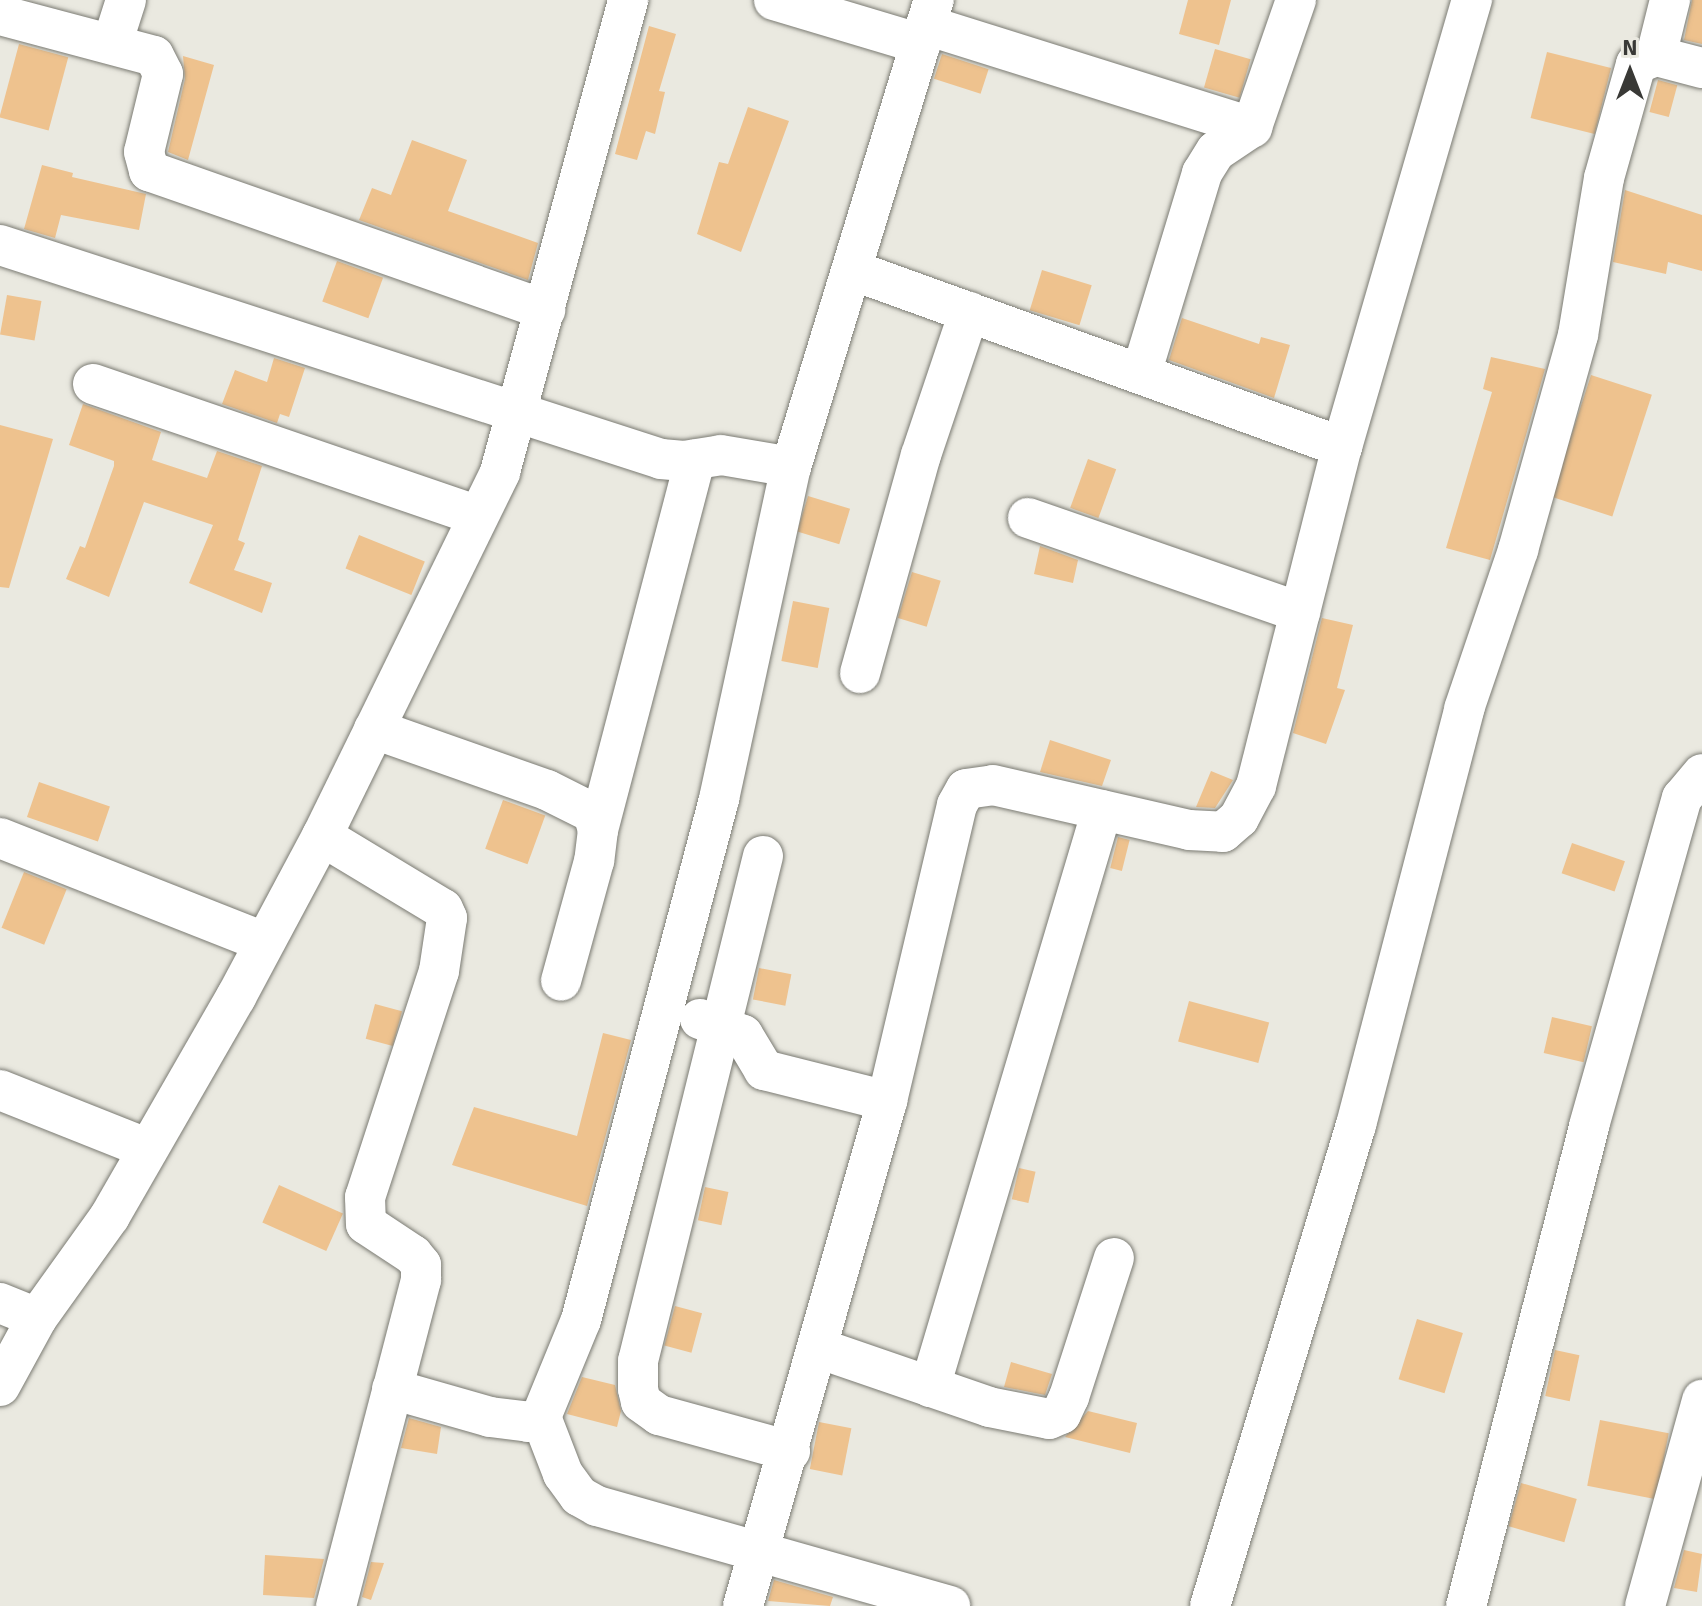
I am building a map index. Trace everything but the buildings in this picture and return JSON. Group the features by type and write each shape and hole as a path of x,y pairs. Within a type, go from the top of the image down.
{"street":[{"path":"112,44 126,0"},
{"path":"0,1386 37,1318 110,1216 236,997 261,941 322,836 500,472 628,0"},
{"path":"774,0 927,23 1252,127"},
{"path":"1141,374 1202,173 1216,151 1252,127 1296,0"},
{"path":"743,1606 790,1451 887,1101 948,836 966,789 993,785 1189,830 1223,832 1239,818 1256,786 1342,447 1472,0"},
{"path":"1656,56 1670,0"},
{"path":"0,15 154,56 163,74 144,152 149,171 545,310"},
{"path":"927,23 791,467 751,662 666,1010 581,1320 541,1417 563,1474 579,1496 630,1516 761,1548 950,1606"},
{"path":"1210,1606 1356,1125 1464,709 1518,550 1574,350 1604,178 1636,64 1656,56 1702,68"},
{"path":"0,245 661,459 721,455 791,467"},
{"path":"852,270 1342,447"},
{"path":"860,673 921,455 969,312"},
{"path":"93,384 478,516"},
{"path":"561,981 695,459"},
{"path":"1028,518 1300,612"},
{"path":"374,729 584,805 598,830"},
{"path":"1466,1606 1593,1111 1682,798 1702,774"},
{"path":"930,1387 1102,810"},
{"path":"322,836 443,909 447,918 439,971 365,1197 366,1224 421,1265 336,1606"},
{"path":"0,838 261,941"},
{"path":"763,856 638,1361 638,1389 641,1402 659,1415 790,1451"},
{"path":"666,1010 722,1025 743,1035 764,1070 887,1101"},
{"path":"0,1090 148,1149"},
{"path":"818,1348 930,1387 1049,1419 1061,1414 1114,1258"},
{"path":"0,1303 37,1318"},
{"path":"392,1389 490,1417 528,1422 541,1417"},
{"path":"1645,1606 1702,1400"}]}
